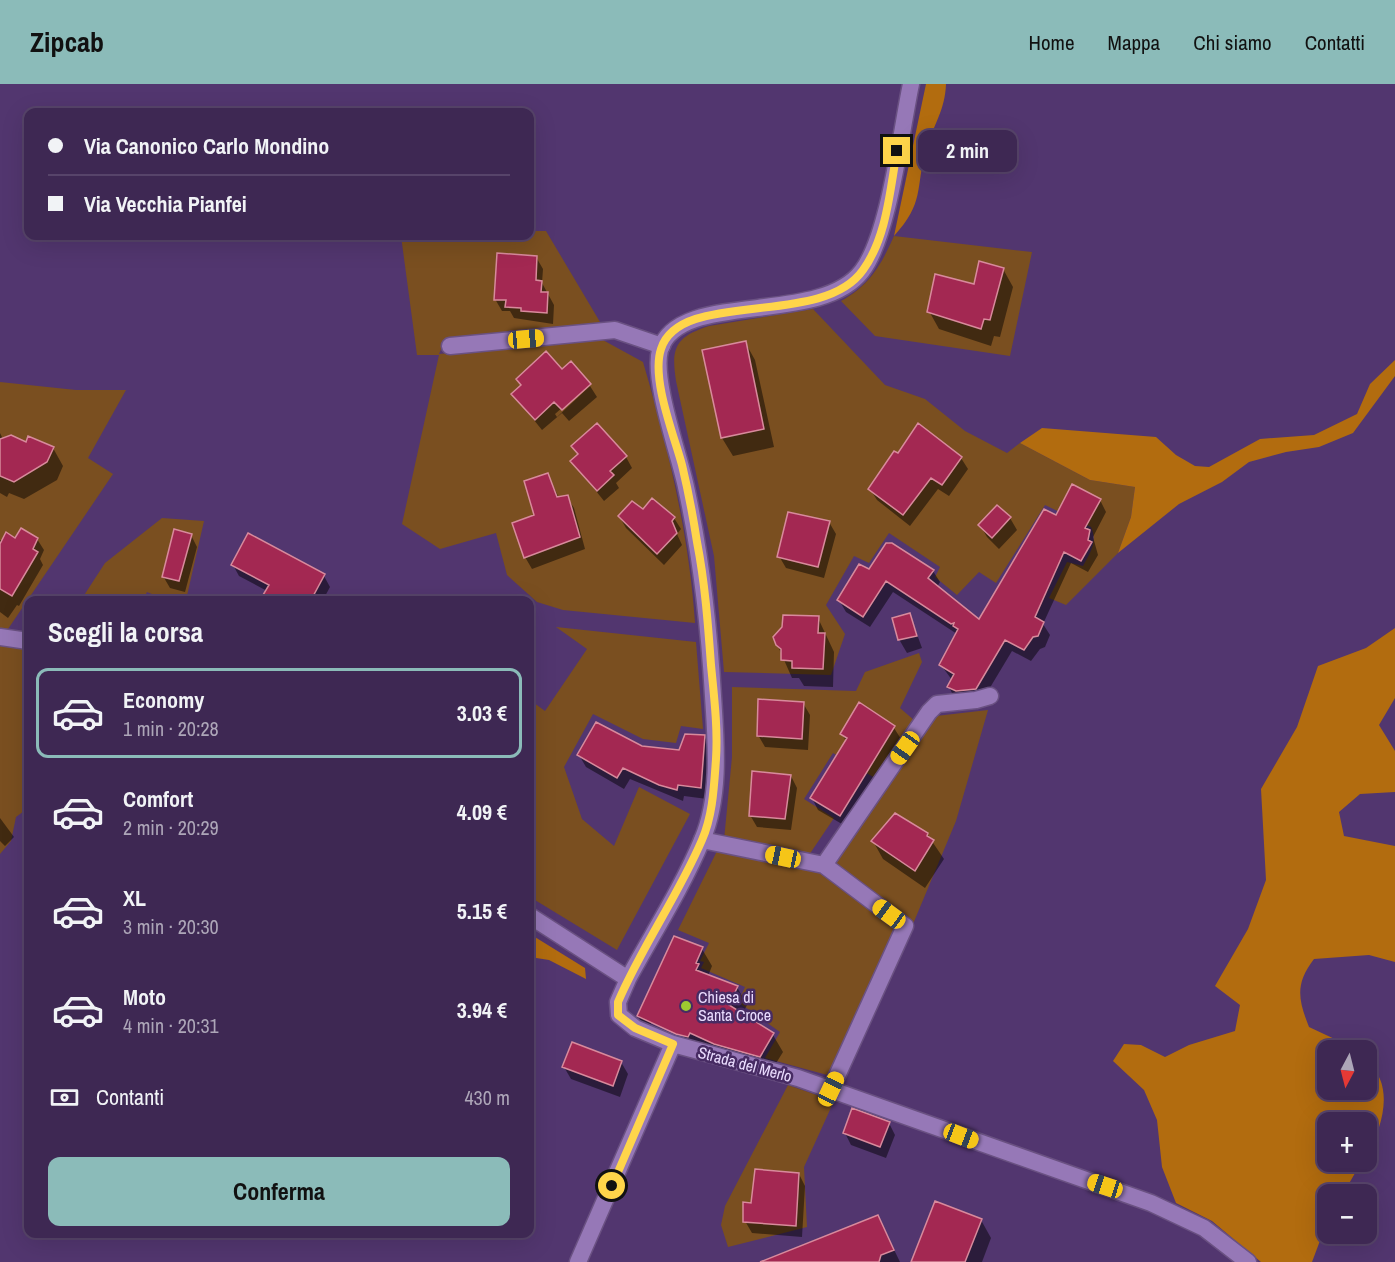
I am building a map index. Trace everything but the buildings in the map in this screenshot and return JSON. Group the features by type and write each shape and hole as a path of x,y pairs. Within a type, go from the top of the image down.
{"street":[{"path":"534,919 628,979 702,840 711,804 716,757 711,667 697,541 659,377 658,364 662,346 664,339 674,329 695,319 824,298 847,288 856,279 868,262 877,242 911,84"},
{"path":"450,346 615,330 662,346"},
{"path":"0,637 24,640"},
{"path":"824,865 929,712 937,704 969,701 990,696"},
{"path":"702,840 824,865 905,926 831,1089"},
{"name":"Strada del Merlo","path":"628,979 618,1002 618,1015 635,1028 673,1044 831,1089 1151,1203 1204,1228 1248,1262"},
{"path":"578,1262 673,1044"}],"shaded area":[{"path":"926,84 946,84 945,94 926,150 915,204 911,214 894,236"},
{"path":"534,231 546,231 603,327 444,342 439,354 601,339 643,362 661,426 683,524 695,623 563,610 537,602 534,596 530,596 507,575 496,533 440,549 402,524 439,355 417,355 402,240 534,240"},
{"path":"894,236 1032,252 1010,356 875,336 841,301 867,281"},
{"path":"813,309 885,385 925,399 965,431 1007,453 1020,443 1090,480 1135,487 1131,517 1118,553 1066,605 1049,598 1067,562 1083,566 1092,547 1093,532 1091,527 1045,505 996,583 979,572 957,595 935,577 940,567 889,533 869,563 854,556 826,605 845,634 831,675 724,672 714,556 676,381 675,352 682,340 709,326"},
{"path":"1395,360 1395,376 1353,433 1319,447 1286,452 1249,462 1222,482 1179,504 1118,553 1131,517 1135,487 1090,480 1020,443 1042,428 1156,437 1176,455 1195,466 1209,467 1260,439 1314,435 1357,414 1370,384"},
{"path":"0,382 76,390 126,390 88,458 113,474 30,596 24,596 24,605 8,629 0,628"},
{"path":"162,518 204,521 187,596 156,596 147,592 145,596 84,596 105,563"},
{"path":"556,627 696,642 703,729 681,726 676,743 643,739 593,714 564,767 582,819 614,846 639,787 690,814 617,950 534,899 534,703 545,711 587,649"},
{"path":"1395,628 1395,698 1379,725 1395,751 1395,792 1360,794 1339,812 1344,836 1395,846 1395,962 1369,955 1314,959 1304,976 1300,992 1302,1008 1309,1027 1337,1040 1317,1040 1317,1100 1377,1100 1377,1073 1384,1094 1384,1106 1377,1133 1377,1112 1317,1112 1317,1172 1356,1172 1349,1184 1317,1184 1319,1244 1312,1262 1261,1262 1212,1221 1176,1203 1162,1167 1157,1120 1144,1090 1113,1061 1124,1044 1141,1045 1165,1057 1189,1045 1235,1031 1240,1005 1215,986 1248,929 1266,880 1261,789 1297,727 1318,666 1366,648"},
{"path":"0,645 24,648 24,811 16,817 11,841 0,854"},
{"path":"919,653 922,662 900,708 915,721 875,778 833,753 804,799 834,818 809,855 724,840 732,757 732,687 856,691 865,672"},
{"path":"988,710 956,821 913,924 832,864 936,716"},
{"path":"717,851 821,872 898,927 831,1076 765,1058 780,1032 738,1002 745,987 701,968 704,962 700,961 709,943 678,930"},
{"path":"534,936 585,968 586,979 549,960 534,958"},
{"path":"788,1085 834,1101 804,1167 807,1227 728,1247 721,1225 725,1206"}],"place":[{"name":"Chiesa di Santa Croce","path":"686,1006"}],"route":[{"path":"612,1186 673,1044 626,1022 618,1015 618,1002 702,840 711,804 716,757 712,678 701,567 682,468 659,377 659,353 664,339 674,329 695,319 824,298 847,288 864,269 877,242 897,151"}]}
